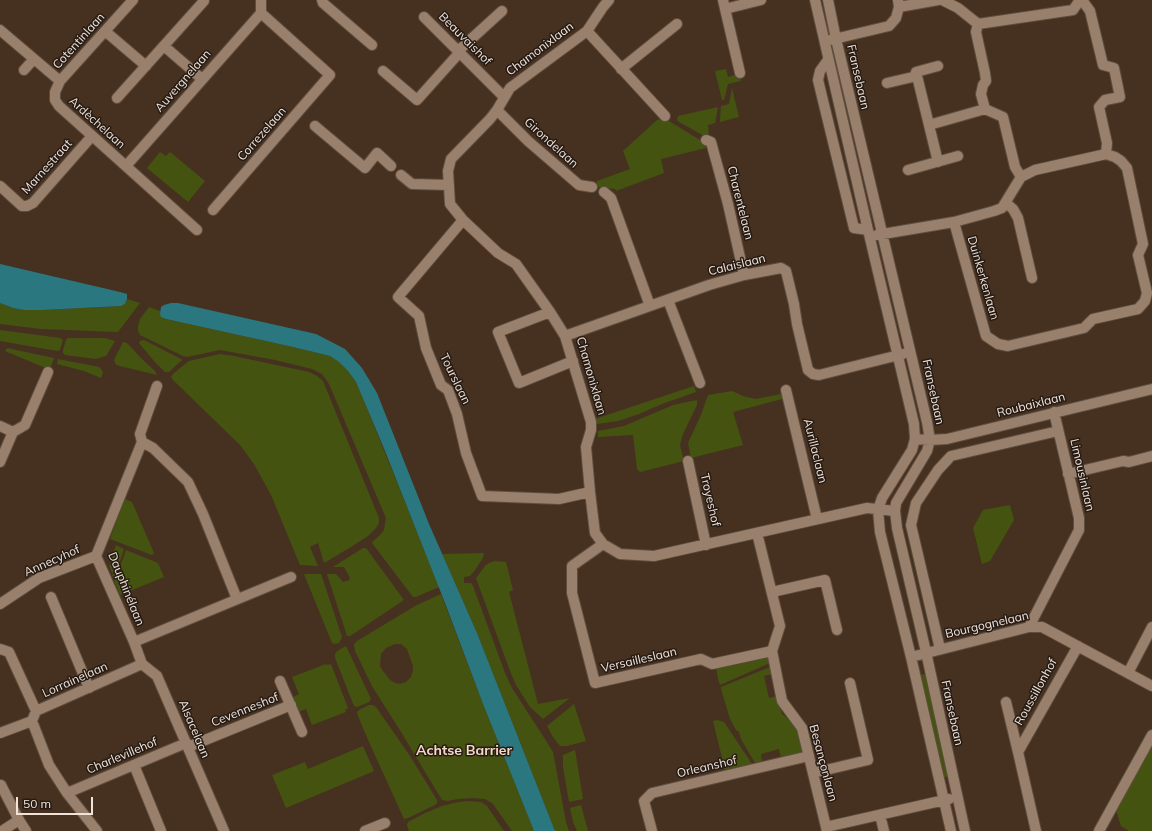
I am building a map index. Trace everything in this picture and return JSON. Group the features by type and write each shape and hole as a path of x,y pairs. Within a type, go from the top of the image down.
{"street":[{"name":"Cotentinlaan","path":"60,81 133,0"},
{"path":"261,0 261,13"},
{"path":"322,0 323,3 372,45"},
{"path":"740,73 724,4 761,0"},
{"name":"Fransebaan","path":"815,0 868,233 914,424 915,439 912,450 882,498 878,510 880,532 911,656 951,831"},
{"name":"Fransebaan","path":"828,0 911,352 930,440 927,451 896,503 895,511 897,528 965,831"},
{"path":"824,41 889,26 896,18 898,3 938,0"},
{"path":"942,0 958,4 978,24"},
{"path":"978,24 1073,10 1081,0 1090,11 1103,65 1114,68 1120,96 1105,100 1100,107 1107,143 1106,154 1035,170 1021,177 1006,203 1013,209 1018,218 1032,278"},
{"path":"117,98 204,1"},
{"name":"Chamonixlaan","path":"602,2 587,31 510,88 497,110 452,159 448,171 450,204 463,220 498,253 516,264 566,336 591,422 591,430 586,446 590,492 595,533 603,544"},
{"path":"383,71 417,100 459,51 502,10"},
{"name":"Correzelaan","path":"213,210 330,75 261,13"},
{"name":"Auvergnelaan","path":"126,166 261,13"},
{"name":"Beauvaishof","path":"424,17 504,96"},
{"path":"621,69 677,24"},
{"path":"978,24 976,32 986,81 983,85 981,94 986,109"},
{"path":"0,30 60,81"},
{"path":"105,31 146,66"},
{"path":"587,31 665,116"},
{"path":"164,46 202,79"},
{"path":"24,70 34,59"},
{"name":"Fransebaan","path":"828,60 820,71 818,80 854,228 868,233"},
{"path":"938,66 916,72 938,162"},
{"path":"887,83 917,76"},
{"name":"Ardèchelaan","path":"60,81 55,92 56,100 59,106 197,230"},
{"path":"929,125 986,109 1003,117 1015,167 1021,177"},
{"name":"Girondelaan","path":"497,110 528,141 580,185 592,187"},
{"path":"315,126 365,168 377,153 390,166"},
{"name":"Marnestraat","path":"0,186 22,206 27,206 33,203 92,136"},
{"name":"Charentelaan","path":"706,140 711,142 728,204 744,275"},
{"name":"Duinkerkenlaan","path":"954,222 986,336 998,344 1008,346 1084,328 1093,320 1138,309 1149,302 1138,255 1143,244 1127,168 1115,157 1106,154"},
{"path":"908,170 958,156"},
{"path":"401,175 412,184 449,185"},
{"path":"604,192 611,198 650,306"},
{"name":"Duinkerkenlaan","path":"868,233 882,233 954,222 994,211 1002,208 1006,203"},
{"name":"Tourslaan","path":"463,220 398,297 419,316 426,348 442,385 448,390 457,414 466,453 482,496 559,499 590,492"},
{"name":"Calaislaan","path":"566,336 709,285 744,275 781,268 786,271 808,370 813,374 819,375 911,352"},
{"path":"668,300 700,383"},
{"path":"550,312 498,332 519,383 573,361"},
{"path":"0,462 13,432 25,425 48,372"},
{"name":"Dauphinélaan","path":"157,386 140,434 142,442 96,556 134,642 291,577"},
{"name":"Roubaixlaan","path":"915,439 947,439 1152,388"},
{"name":"Aurillaclaan","path":"786,390 818,519"},
{"name":"Limousinlaan","path":"1029,627 1078,530 1079,518 1054,412"},
{"path":"0,426 13,432"},
{"path":"940,649 911,525 916,503 938,470 951,456 1058,430"},
{"path":"142,442 153,448 188,482 203,514 237,599"},
{"path":"1068,474 1152,456"},
{"name":"Troyeshof","path":"688,461 706,545"},
{"path":"603,544 620,554 654,556 867,508 895,511"},
{"name":"Besançonlaan","path":"758,533 780,626 772,651 782,701 802,728 826,829 957,797"},
{"name":"Versailleslaan","path":"603,544 572,566 572,593 595,683 701,659 712,664 772,651"},
{"name":"Annecyhof","path":"0,604 39,578 96,556"},
{"path":"772,592 825,580 837,630"},
{"path":"51,597 89,688"},
{"name":"Bourgognelaan","path":"911,656 1029,627 1042,627 1152,686"},
{"path":"1128,673 1152,627"},
{"path":"134,642 142,664"},
{"name":"Roussillonhof","path":"1018,752 1078,646"},
{"path":"0,649 9,652 34,716 49,765 67,793 97,831"},
{"name":"Lorrainelaan","path":"0,734 89,688 142,664"},
{"name":"Alsacelaan","path":"142,664 158,676 224,831"},
{"name":"Cevenneshof","path":"280,681 302,732"},
{"path":"813,773 868,760 850,683"},
{"name":"Roussillonhof","path":"1006,702 1036,831"},
{"name":"Cevenneshof","path":"187,745 291,705"},
{"path":"1098,831 1152,735"},
{"name":"Charlevillehof","path":"67,793 187,745"},
{"name":"Orleanshof","path":"652,831 644,801 652,793 809,756"},
{"path":"134,765 161,831"},
{"path":"1,785 26,831"},
{"path":"880,815 884,831"},
{"path":"2,831 19,820"},
{"path":"365,831 385,823"}],"green space":[{"path":"726,69 728,77 739,74 741,81 728,84 724,100 722,100 715,71"},
{"path":"732,88 739,117 720,122 721,106 729,104"},
{"path":"718,107 715,123 708,125 709,135 706,137 677,120 678,116"},
{"path":"664,118 705,143 706,148 661,159 664,173 616,191 615,189 598,187 596,184 597,181 630,169 623,151 657,120"},
{"path":"160,152 166,156 170,152 205,181 188,202 147,168"},
{"path":"127,299 140,303 118,332 41,329 0,324 0,303 24,310 43,310 121,306 125,304"},
{"path":"149,307 160,311 160,314 166,319 330,356 339,362 356,382 439,587 413,597 372,543 384,530 386,518 329,384 322,374 312,369 275,360 220,350 187,357 183,356 140,335 138,326 140,319"},
{"path":"0,330 60,338 63,340 60,350 57,351 0,341"},
{"path":"68,338 105,338 115,341 106,356 96,359 65,355 63,350"},
{"path":"144,340 182,360 169,372 165,372 139,343 140,341"},
{"path":"123,342 127,343 155,371 157,375 116,365 114,360"},
{"path":"7,348 54,358 50,369 48,369 5,351"},
{"path":"220,354 309,372 323,381 379,518 379,523 376,528 368,536 324,563 318,543 310,547 318,566 300,565 271,495 254,464 240,445 171,377 189,361"},
{"path":"58,359 99,367 103,373 101,378 84,371 57,364"},
{"path":"694,386 696,392 618,421 597,424 595,419"},
{"path":"732,391 743,396 756,399 781,394 782,399 733,412 743,445 691,458 688,443 701,415 708,395"},
{"path":"697,400 697,405 683,434 680,445 684,461 640,472 637,469 633,435 598,437 598,431 624,426 673,405"},
{"path":"125,499 132,502 154,553 152,555 110,539"},
{"path":"1010,505 1014,520 990,561 982,564 973,528 983,510"},
{"path":"116,545 124,549 117,571 112,573 109,565 114,563 112,557"},
{"path":"363,548 366,548 404,600 350,636 347,636 327,574 336,574 343,582 350,580 344,567 333,567"},
{"path":"126,550 158,563 164,577 120,595 112,575 118,573"},
{"path":"484,553 483,558 470,576 464,577 464,583 471,583 473,586 512,688 553,752 569,831 555,831 477,633 442,554"},
{"path":"495,561 506,562 513,590 509,592 538,704 570,698 543,719 530,707 516,685 476,578 485,566"},
{"path":"304,574 321,574 342,637 339,643 332,643"},
{"path":"441,594 534,831 512,831 493,804 485,799 473,798 447,801 442,800 372,686 355,651 354,644 415,606","holes":["395,644 401,644 407,649 413,666 413,671 411,677 406,682 400,684 390,680 380,666 381,654 386,648"]},
{"path":"346,646 371,699 369,702 357,707 354,706 335,658 337,651"},
{"path":"763,658 769,658 770,663 720,685 716,668 736,665"},
{"path":"326,664 331,664 348,708 345,710 346,712 312,725 306,709 298,712 292,698 299,694 292,677"},
{"path":"770,667 772,674 764,676 769,698 777,696 782,714 798,727 805,752 781,758 779,749 761,754 762,762 755,763 741,739 739,732 736,730 730,719 721,687"},
{"path":"926,674 950,776 943,778 919,675"},
{"path":"574,704 586,741 567,746 560,746 547,726"},
{"path":"369,705 376,707 410,756 437,800 435,805 404,819 358,716 357,712 359,710"},
{"path":"717,720 724,722 752,764 725,770 713,721"},
{"path":"1152,745 1152,831 1129,831 1121,826 1115,807"},
{"path":"363,746 374,771 286,808 272,775 305,762 308,769"},
{"path":"575,750 583,799 569,802 563,767 563,755"},
{"path":"469,801 481,802 487,806 504,831 409,831 407,825 408,822 425,813 442,806"},
{"path":"581,805 588,831 577,831 573,822 570,808"}],"water":[{"path":"0,264 120,292 127,294 127,299 125,304 121,306 43,310 24,310 13,308 0,303"},
{"path":"171,303 178,303 316,334 345,349 362,368 377,393 429,524 477,633 555,831 534,831 385,451 356,382 348,371 330,356 161,317 161,307"}],"district":[{"name":"Achtse Barrier","path":"464,751"}]}
